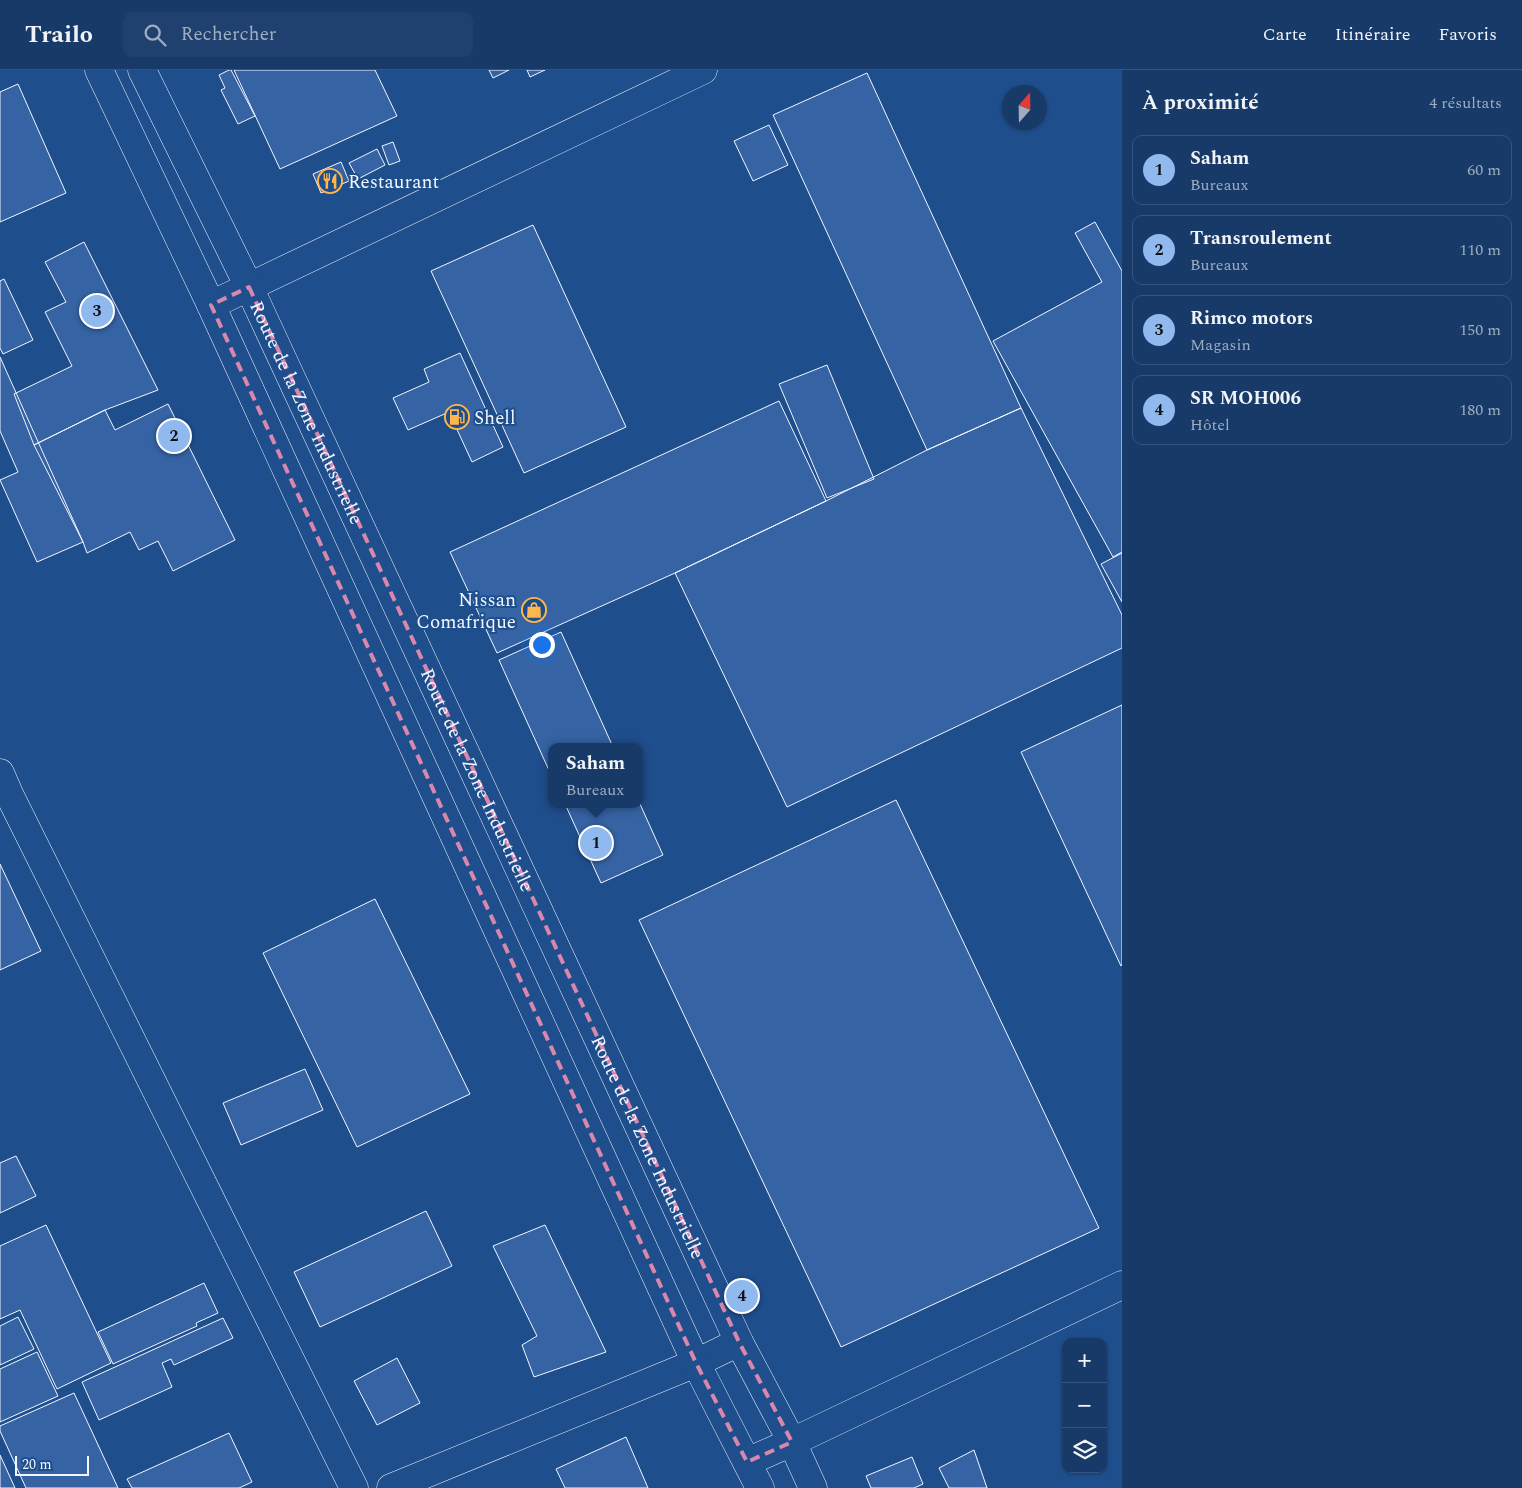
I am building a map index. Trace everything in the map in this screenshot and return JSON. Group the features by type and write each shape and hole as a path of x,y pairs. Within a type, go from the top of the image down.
{"main road":[{"path":"99,70 211,305 696,1363 760,1488"},
{"name":"Route de la Zone Industrielle","path":"142,70 248,287 739,1342 792,1442 813,1488"},
{"path":"211,305 703,70"},
{"path":"3,790 354,1488"},
{"path":"747,1462 1122,1285"},
{"path":"392,1488 696,1363 739,1342"}],"highlighted area":[{"path":"249,287 739,1342 792,1442 747,1462 696,1363 211,305"}],"building":[{"path":"231,70 255,116 238,124 221,90 225,88 219,75"},
{"path":"234,70 375,70 397,116 280,169"},
{"path":"489,70 509,70 493,78"},
{"path":"527,70 545,70 530,77"},
{"path":"867,73 1021,408 927,450 773,115"},
{"path":"18,84 66,193 0,222 0,92"},
{"path":"769,125 788,165 753,181 734,141"},
{"path":"393,142 400,161 389,165 382,146"},
{"path":"377,149 385,165 358,179 349,163"},
{"path":"341,162 349,181 321,193 313,174"},
{"path":"1095,222 1122,271 1122,552 1113,557 993,341 1102,282 1075,233"},
{"path":"533,225 626,427 524,473 431,271"},
{"path":"84,242 158,390 105,410 34,445 14,394 72,366 45,312 66,302 45,262"},
{"path":"4,279 33,340 3,354 0,348 0,281"},
{"path":"460,353 503,447 472,462 449,412 408,430 393,398 429,382 424,369"},
{"path":"0,357 83,542 37,562 0,480 18,472 0,431"},
{"path":"827,365 874,479 827,498 779,384"},
{"path":"779,401 826,501 675,573 497,653 450,552"},
{"path":"168,404 235,540 173,571 158,541 139,550 130,532 87,553 34,445 105,410 115,430"},
{"path":"1021,408 1122,615 1122,648 787,807 675,573 826,501 927,450"},
{"path":"1122,553 1122,602 1101,564"},
{"path":"561,632 611,743 548,743 548,768 499,660"},
{"path":"1122,705 1122,965 1121,966 1021,752"},
{"path":"896,800 1099,1228 841,1347 639,920"},
{"path":"567,808 642,808 663,855 601,883"},
{"path":"0,864 41,951 0,970"},
{"path":"375,899 470,1094 357,1147 263,953"},
{"path":"305,1069 323,1110 241,1145 223,1103"},
{"path":"16,1156 36,1196 0,1213 0,1163"},
{"path":"426,1211 452,1266 320,1327 294,1272"},
{"path":"46,1225 111,1363 57,1389 20,1310 0,1319 0,1246"},
{"path":"545,1225 606,1352 534,1377 522,1345 537,1336 493,1246"},
{"path":"204,1283 218,1313 196,1323 197,1326 113,1364 98,1332"},
{"path":"18,1317 34,1349 0,1365 0,1326"},
{"path":"223,1318 233,1338 174,1365 171,1359 162,1363 172,1387 99,1420 82,1382"},
{"path":"37,1352 58,1396 0,1422 0,1369"},
{"path":"397,1358 420,1403 377,1425 354,1381"},
{"path":"74,1393 118,1488 26,1488 0,1431 0,1426"},
{"path":"229,1433 252,1482 239,1488 132,1488 127,1479"},
{"path":"626,1437 648,1488 565,1488 556,1469"},
{"path":"974,1450 987,1488 949,1488 939,1468"},
{"path":"0,1455 15,1488 0,1488"},
{"path":"912,1457 923,1484 914,1488 871,1488 866,1476"}],"place":[{"name":"Restaurant","path":"330,181"},
{"name":"Rimco motors","path":"97,311"},
{"name":"Shell","path":"457,417"},
{"name":"Transroulement","path":"174,436"},
{"name":"Nissan Comafrique","path":"534,610"},
{"name":"Saham","path":"596,843"},
{"name":"SR MOH006","path":"742,1296"}]}
